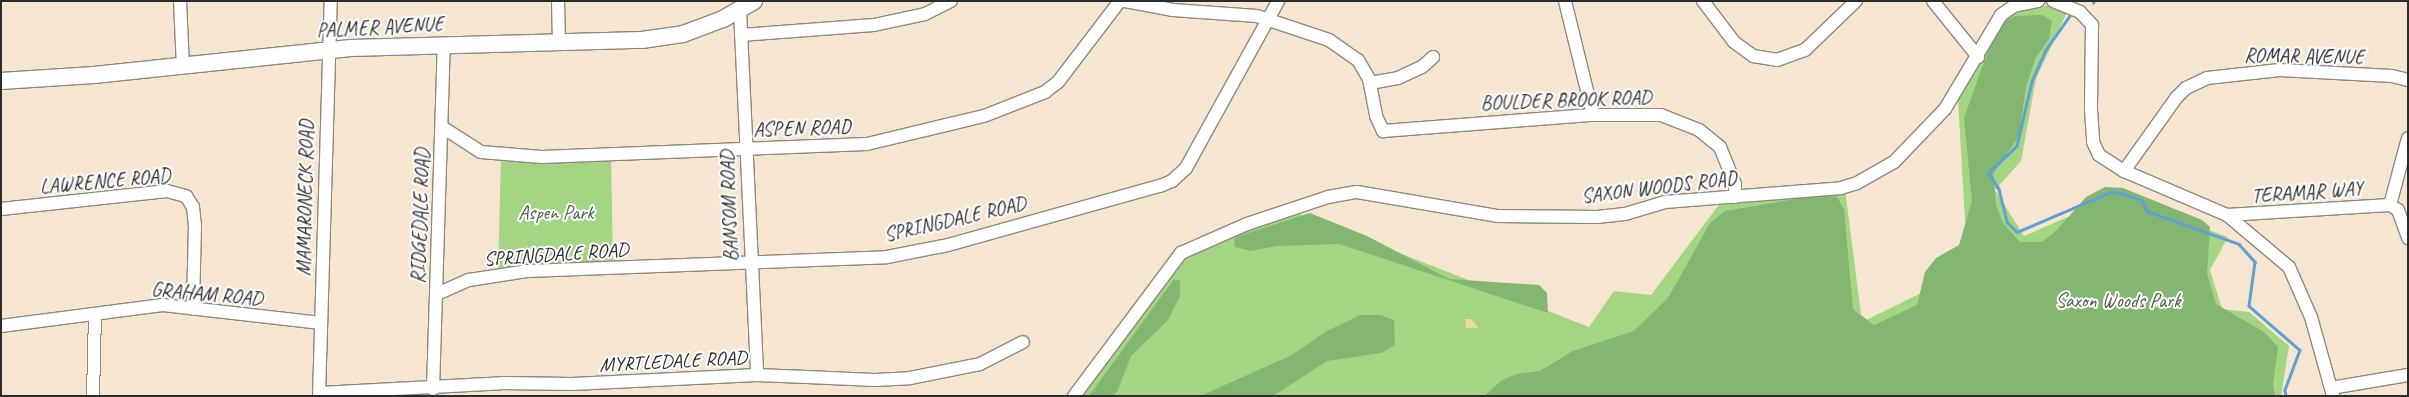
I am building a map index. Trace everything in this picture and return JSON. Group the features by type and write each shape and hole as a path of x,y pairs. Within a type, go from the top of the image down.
{"main road":[{"name":"PALMER AVENUE","path":"1,81 182,66 330,50 444,44 642,40 683,34 747,6"}],"street":[{"path":"180,1 182,66"},
{"name":"MAMARONECK ROAD","path":"319,394 331,1"},
{"path":"558,1 559,42"},
{"path":"741,35 874,25 925,14 950,1"},
{"name":"ASPEN ROAD","path":"442,127 459,140 493,155 542,157 867,144 984,116 1028,101 1058,82 1120,1"},
{"path":"1125,1 1173,10 1268,19 1344,48 1358,60 1370,83 1398,78 1422,67 1433,57"},
{"name":"SPRINGDALE ROAD","path":"437,294 468,280 528,271 750,263 896,255 948,245 1172,182 1186,168 1278,1"},
{"path":"1565,1 1593,114"},
{"path":"1703,1 1734,42 1753,56 1777,60 1804,50 1856,1"},
{"path":"1933,1 1978,57"},
{"name":"SAXON WOODS ROAD","path":"1074,396 1181,253 1247,224 1328,197 1357,192 1496,216 1597,217 1625,214 1665,202 1841,188 1883,169 1945,109 1978,57 2001,15 2014,6 2038,1"},
{"path":"2058,2 2080,12 2092,25 2094,33 2091,110 2093,142 2099,155 2124,171 2227,215 2289,267 2311,317 2332,392 2408,375"},
{"name":"BANSOM ROAD","path":"747,6 741,35 750,263 757,375"},
{"name":"RIDGEDALE ROAD","path":"433,389 444,44"},
{"name":"ROMAR AVENUE","path":"2124,171 2176,98 2186,88 2207,78 2280,70 2392,76 2408,80"},
{"name":"BOULDER BROOK ROAD","path":"1370,83 1376,116 1383,131 1593,114 1661,115 1698,130 1720,147 1735,184 1735,197"},
{"path":"2408,138 2390,205 2398,210 2408,238"},
{"name":"LAWRENCE ROAD","path":"1,208 167,192 186,196 193,207 195,226 193,309"},
{"name":"TERAMAR WAY","path":"2227,215 2390,205"},
{"name":"GRAHAM ROAD","path":"1,326 149,305 321,323"},
{"path":"93,396 96,314"},
{"name":"MYRTLEDALE ROAD","path":"319,394 433,389 502,383 572,384 757,375 910,378 980,364 1023,342"}],"green space":[{"name":"Saxon Woods Park","path":"2052,5 2068,10 2036,79 2021,161 1995,190 2024,236 2116,196 2228,237 2210,270 2222,309 2249,312 2289,346 2281,396 1081,396 1179,263 1223,237 1297,213 1589,327 1614,291 1651,295 1721,202 1845,189 1862,322 1968,270 1958,100 1988,30 2022,9"},
{"name":"Saxon Woods Park","path":"2042,15 2052,21 2049,39 2035,59 2026,87 2019,136 1993,174 1996,205 2003,223 2020,242 2042,242 2056,231 2086,197 2105,187 2123,188 2202,220 2210,227 2207,273 2216,304 2264,332 2278,347 2273,384 2275,396 1484,396 1501,381 1516,374 1540,371 1573,351 1634,331 1668,298 1710,223 1725,211 1819,195 1837,197 1844,209 1853,309 1874,325 1917,305 1925,272 1936,258 1959,245 1972,201 1964,118 1987,54 2001,24 2015,16"},
{"name":"Aspen Park","path":"611,154 613,268 498,275 501,156"},
{"path":"1310,213 1367,236 1449,279 1539,285 1547,293 1548,313 1339,244 1276,246 1250,251 1235,247 1234,239 1239,236"},
{"path":"1174,279 1180,281 1180,296 1168,320 1131,356 1117,392 1113,396 1089,396"},
{"path":"1360,315 1380,315 1394,320 1395,345 1381,353 1327,361 1273,396 1200,396 1292,355 1325,332"}],"sand":[{"path":"1465,319 1471,319 1479,328 1466,328"}],"waterway":[{"path":"2070,16 2046,50 2032,82 2017,146 1989,173 1999,189 2007,222 2017,232 2113,191 2142,200 2147,211 2239,244 2255,262 2249,306 2300,350 2285,390 2286,396"}]}
